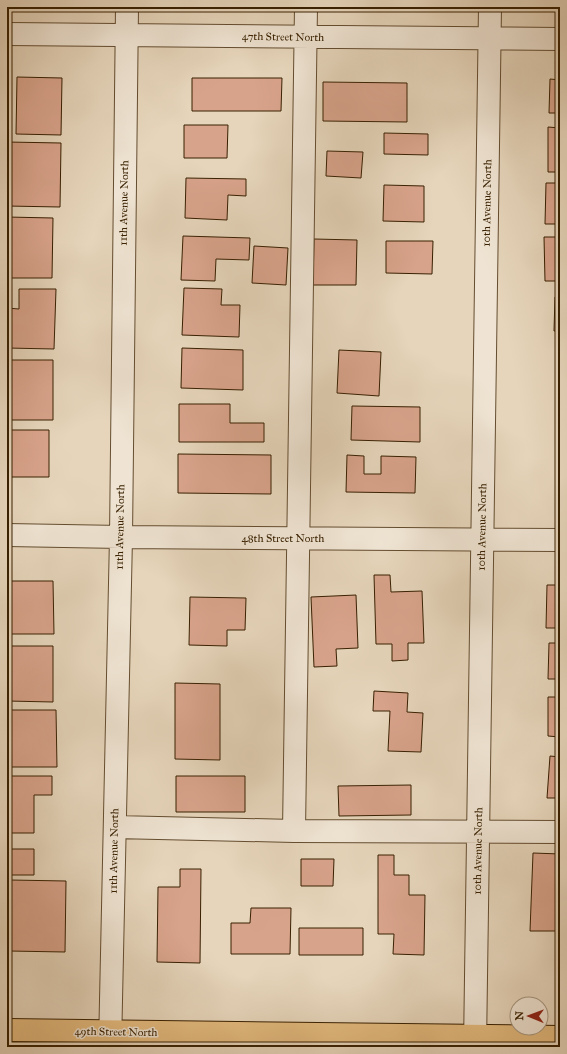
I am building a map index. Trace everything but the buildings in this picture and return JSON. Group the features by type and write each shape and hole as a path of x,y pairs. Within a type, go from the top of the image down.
{"main road":[{"name":"49th Street North","path":"7,1030 110,1039 475,1041 560,1037"}],"street":[{"name":"11th Avenue North","path":"110,1039 120,537 127,7"},
{"path":"294,831 306,7"},
{"name":"10th Avenue North","path":"475,1041 490,7"},
{"name":"47th Street North","path":"7,34 560,39"},
{"name":"48th Street North","path":"7,535 560,540"},
{"path":"115,827 294,831 478,833 560,832"}]}
